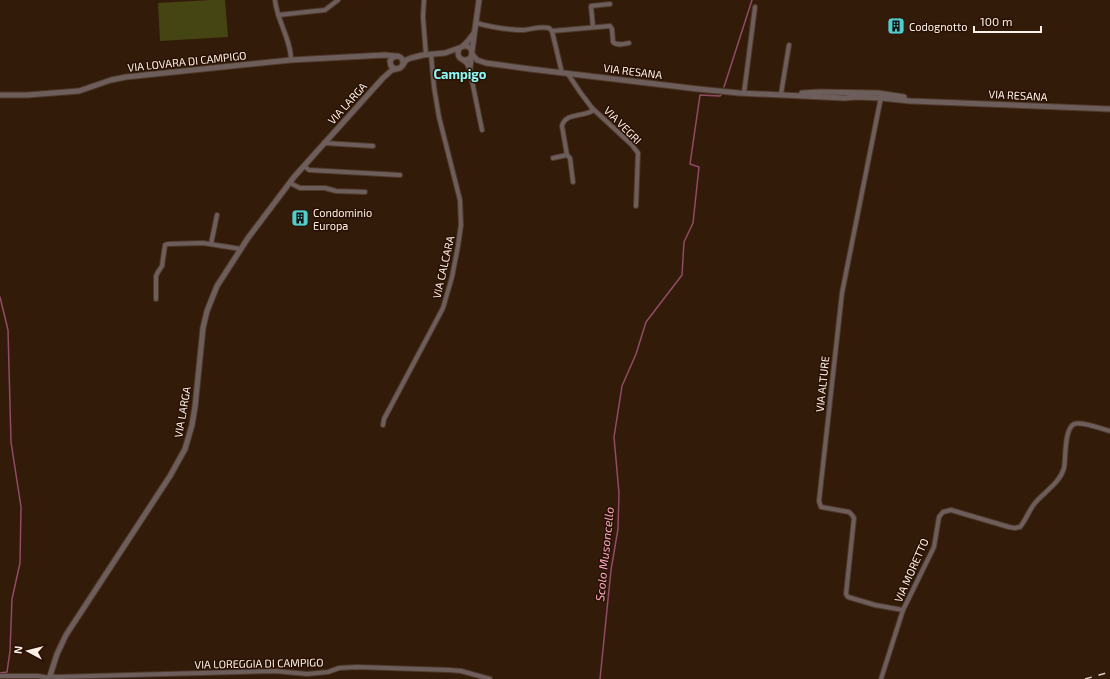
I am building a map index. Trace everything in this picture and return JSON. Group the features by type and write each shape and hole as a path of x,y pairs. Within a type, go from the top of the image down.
{"street":[{"path":"275,0 278,15 290,49 291,60"},
{"path":"278,15 325,10 338,0"},
{"name":"VIA CALCARA","path":"383,425 384,419 442,308 452,277 461,225 460,200 438,117 434,87 427,55 423,17 424,0"},
{"path":"479,0 476,23 468,57 475,101 482,130"},
{"path":"593,0 593,5 591,6 593,27"},
{"path":"593,5 610,4"},
{"path":"744,93 755,6"},
{"path":"476,23 486,26 524,30 544,27 549,28 552,31 559,32 610,26 612,29 614,44 629,43"},
{"path":"552,31 562,73"},
{"path":"468,57 458,53 461,47 468,41 474,32"},
{"path":"781,94 790,45"},
{"path":"461,47 470,47 467,64 470,71"},
{"name":"VIA LOVARA DI CAMPIGO","path":"403,65 408,59 442,53 461,47"},
{"name":"VIA LOVARA DI CAMPIGO","path":"442,53 468,57"},
{"name":"VIA LOVARA DI CAMPIGO","path":"378,56 385,54 397,56 427,55"},
{"name":"VIA LOVARA DI CAMPIGO","path":"0,95 27,95 79,91 111,80 126,77 291,60 378,56 386,57 390,63"},
{"path":"397,56 402,59 403,65 400,68 395,69 390,63 392,57 397,56"},
{"name":"VIA RESANA","path":"468,57 475,58 480,61 568,74 744,93 844,98 881,95 926,101 1110,109"},
{"name":"VIA LARGA","path":"386,75 390,63"},
{"name":"VIA LARGA","path":"50,678 57,654 66,635 170,476 185,449 191,429 195,407 202,334 207,311 216,289 241,249 290,183 386,75 395,69"},
{"name":"VIA VEGRI","path":"568,74 592,108 632,144 638,152 636,206"},
{"name":"VIA ALTURE","path":"881,95 842,293 819,501 820,507 849,512 854,518 846,594 848,597 875,605 903,610"},
{"name":"VIA VEGRI","path":"567,156 562,126 563,121 566,118 587,114 592,111 592,108"},
{"path":"324,143 373,146"},
{"path":"552,158 567,156 570,158 573,182"},
{"path":"304,166 310,170 400,175"},
{"path":"290,183 300,188 325,188 336,191 365,192"},
{"path":"211,244 217,215"},
{"path":"156,298 156,276 162,266 165,245 186,243 211,244 241,249"},
{"name":"VIA MORETTO","path":"903,610 934,547 938,520 943,512 951,510 1009,527 1020,527 1033,505 1062,474 1064,469 1067,438 1071,427 1076,424 1081,424 1110,431"},
{"path":"881,679 903,610"},
{"name":"VIA LOREGGIA DI CAMPIGO","path":"0,676 38,676 50,678 71,676 275,671 307,674 328,672 339,668 357,667 461,671 490,679"}],"shaded area":[{"path":"225,0 228,37 160,41 158,3"}],"waterway":[{"name":"Scolo Musoncello","path":"724,87 752,0"},
{"name":"Scolo Musoncello","path":"600,679 611,570 618,529 619,493 614,437 622,386 636,354 646,322 682,275 684,242 693,223 699,167 690,164 700,95 720,96 722,94"},
{"path":"0,297 8,330 11,442 21,507 20,563 12,599 10,651 7,672 0,673"}],"railway":[{"path":"1085,679 1110,672"}],"place":[{"name":"Codognotto","path":"896,26"},
{"name":"Condominio Europa","path":"300,218"}],"district":[{"name":"Campigo","path":"460,74"}]}
